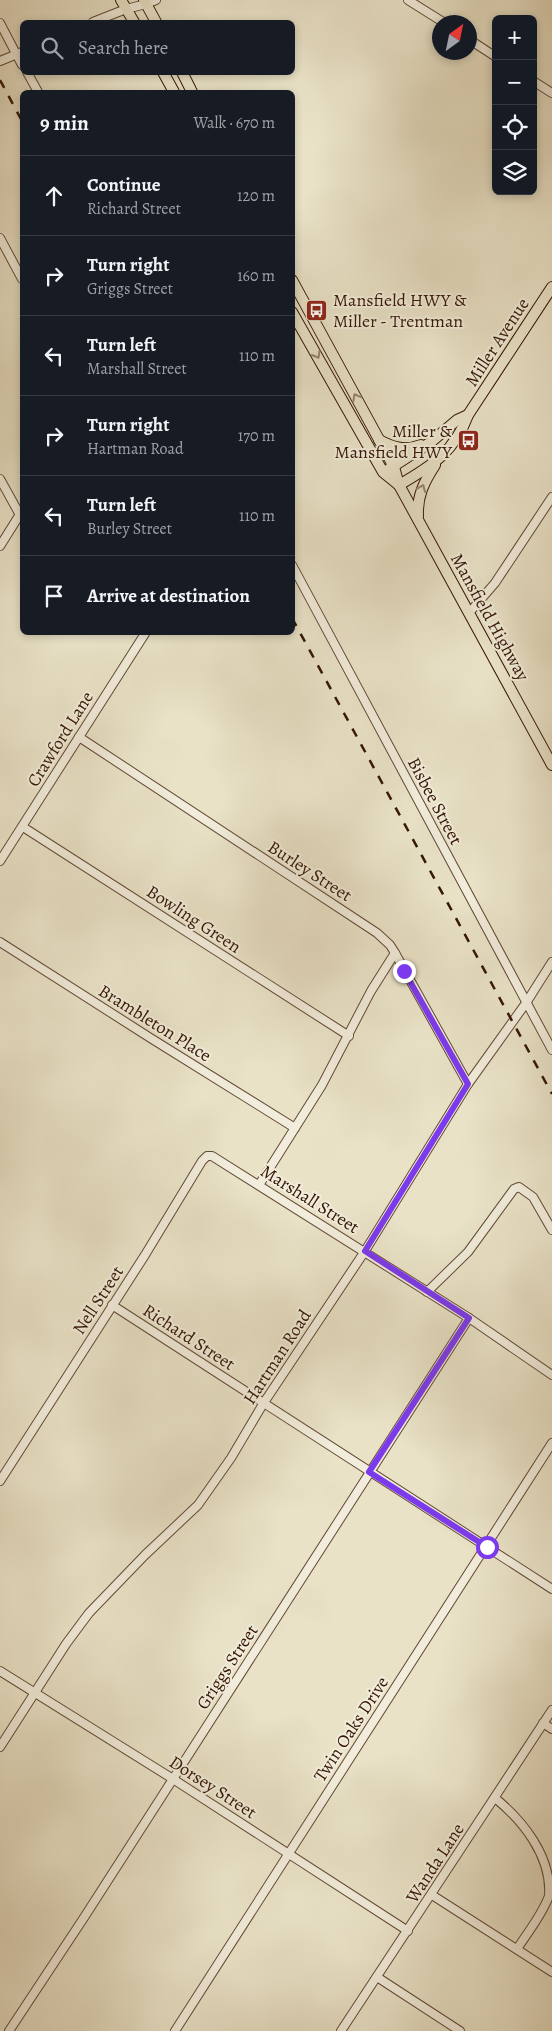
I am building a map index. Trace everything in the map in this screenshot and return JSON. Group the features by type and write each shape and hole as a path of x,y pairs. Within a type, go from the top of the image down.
{"main road":[{"path":"149,2 155,20"},
{"path":"124,4 133,20"},
{"path":"165,75 173,90"},
{"path":"184,75 191,90"},
{"name":"Mansfield Highway","path":"295,287 394,466 399,485 552,766"},
{"name":"Miller Avenue","path":"399,485 438,460 462,433 468,415 552,287"},
{"name":"Mansfield Highway","path":"295,317 383,472 399,485"},
{"name":"Miller Avenue","path":"383,472 431,442 457,420 468,415"},
{"path":"379,440 400,448 411,449 431,442"},
{"path":"418,520 417,502 421,489 438,460"}],"street":[{"path":"408,0 432,15"},
{"path":"96,20 124,4 149,2"},
{"path":"0,23 20,54 0,61"},
{"path":"477,45 492,54"},
{"path":"29,75 37,90"},
{"path":"537,84 552,93"},
{"path":"0,238 20,275"},
{"path":"0,479 20,511"},
{"path":"469,613 495,583 552,497"},
{"path":"0,546 20,515"},
{"name":"Bisbee Street","path":"295,571 552,1050"},
{"name":"Crawford Lane","path":"0,861 144,635"},
{"name":"Burley Street","path":"79,737 377,933 396,953 468,1084"},
{"name":"Bowling Green","path":"23,827 349,1036"},
{"name":"Brambleton Place","path":"0,942 295,1128"},
{"path":"259,1185 322,1085 349,1036 371,990 396,953"},
{"name":"Hartman Road","path":"0,1747 33,1693 89,1613 145,1555 198,1505 231,1458 263,1404 365,1251 468,1084 526,1003 552,962"},
{"name":"Nell Street","path":"0,1481 145,1255 202,1161 208,1156 212,1156 228,1166"},
{"name":"Marshall Street","path":"228,1166 469,1318 552,1375"},
{"path":"427,1292 468,1252 514,1188 519,1187 533,1197 552,1230"},
{"name":"Richard Street","path":"112,1305 552,1589"},
{"name":"Griggs Street","path":"9,2031 469,1318"},
{"name":"Twin Oaks Drive","path":"175,2031 552,1443"},
{"name":"Dorsey Street","path":"0,1671 173,1779 408,1931"},
{"name":"Wanda Lane","path":"342,2031 552,1710"},
{"path":"543,1724 552,1729"},
{"path":"495,1798 525,1824 548,1861 551,1872 551,1885 548,1897 517,1949"},
{"path":"432,1895 552,1972"},
{"path":"377,1977 460,2031"}],"railway":[{"path":"0,80 20,117"},
{"path":"295,623 552,1094"}],"place":[{"name":"Mansfield HWY & Miller - Trentman","path":"317,310"},
{"name":"Miller & Mansfield HWY","path":"468,441"}],"route":[{"path":"404,971 468,1084 365,1251 469,1318 369,1472 487,1547"}]}
